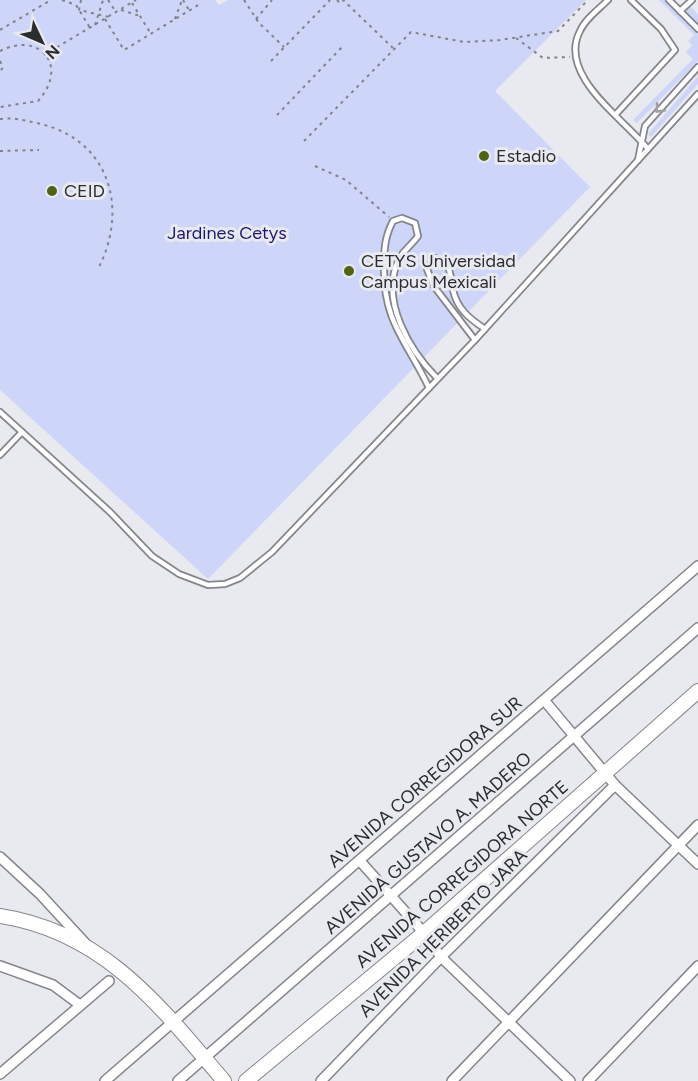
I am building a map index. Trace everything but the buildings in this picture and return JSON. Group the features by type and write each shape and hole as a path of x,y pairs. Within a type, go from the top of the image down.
{"street":[{"name":"AVENIDA CORREGIDORA SUR","path":"105,1081 698,566"},
{"name":"AVENIDA GUSTAVO A. MADERO","path":"178,1081 577,736 698,628"},
{"name":"AVENIDA CORREGIDORA NORTE","path":"246,1081 424,933 698,691"},
{"path":"544,700 577,736 615,785 698,864"},
{"name":"AVENIDA HERIBERTO JARA","path":"321,1081 441,957 615,785"},
{"path":"452,1081 698,825"},
{"path":"0,857 40,894 87,946 131,979 174,1022 224,1081"},
{"path":"360,861 424,933 441,957 570,1081"},
{"path":"0,916 31,923 87,946"},
{"path":"588,1081 698,966"},
{"path":"2,968 53,985 80,1005"},
{"path":"0,1074 109,981"}],"lane":[{"path":"608,0 581,27 576,42 579,73 648,149"},
{"path":"616,114 675,50 661,29 631,0"},
{"path":"669,0 698,29"},
{"path":"680,11 692,0"},
{"path":"638,160 645,126 698,67"},
{"path":"0,412 110,512 152,556 193,581 208,585 225,584 240,578 272,552 475,340 698,94"},
{"path":"429,388 390,318 385,298 384,247 387,232 393,221 402,218 410,219 418,229 414,242 398,259 392,286 396,309 417,354 437,378"},
{"path":"475,340 428,276 430,263 435,258 446,262 450,269 454,297 460,307 485,329"},
{"path":"0,455 22,432"}],"path":[{"path":"0,30 51,0"},
{"path":"62,0 75,4 90,28"},
{"path":"79,10 81,0"},
{"path":"95,25 103,0"},
{"path":"108,0 116,12"},
{"path":"44,55 136,0"},
{"path":"182,0 189,10"},
{"path":"175,19 182,0"},
{"path":"244,0 256,19 284,47"},
{"path":"256,19 272,0"},
{"path":"272,61 330,0"},
{"path":"337,0 340,3 343,0 394,49"},
{"path":"304,141 411,32 464,42 516,38 558,31 588,0"},
{"path":"132,3 151,34"},
{"path":"105,19 124,50 200,4"},
{"path":"79,10 109,16"},
{"path":"121,10 140,16"},
{"path":"516,38 543,58 576,57"},
{"path":"0,51 12,45 26,44 37,48 44,55 53,72 52,81 38,101 0,107"},
{"path":"277,115 343,46"},
{"path":"0,61 3,67 0,72"},
{"path":"0,119 24,120 52,127 69,134 95,156 110,185 112,215 110,241 98,269"},
{"path":"0,151 39,150"},
{"path":"315,166 346,180 393,221"}],"green space":[{"name":"Jardines Cetys","path":"0,0 215,0 219,5 228,0 586,0 495,91 590,187 208,579 0,390"},
{"path":"659,0 667,0 682,13 690,6 698,14 698,61 637,123 633,120 693,59 686,52 692,45 688,41 694,35"},
{"path":"698,76 698,84 651,137 648,134"}],"place":[{"name":"Estadio","path":"484,156"},
{"name":"CEID","path":"52,191"},
{"name":"CETYS Universidad Campus Mexicali","path":"349,271"}]}
